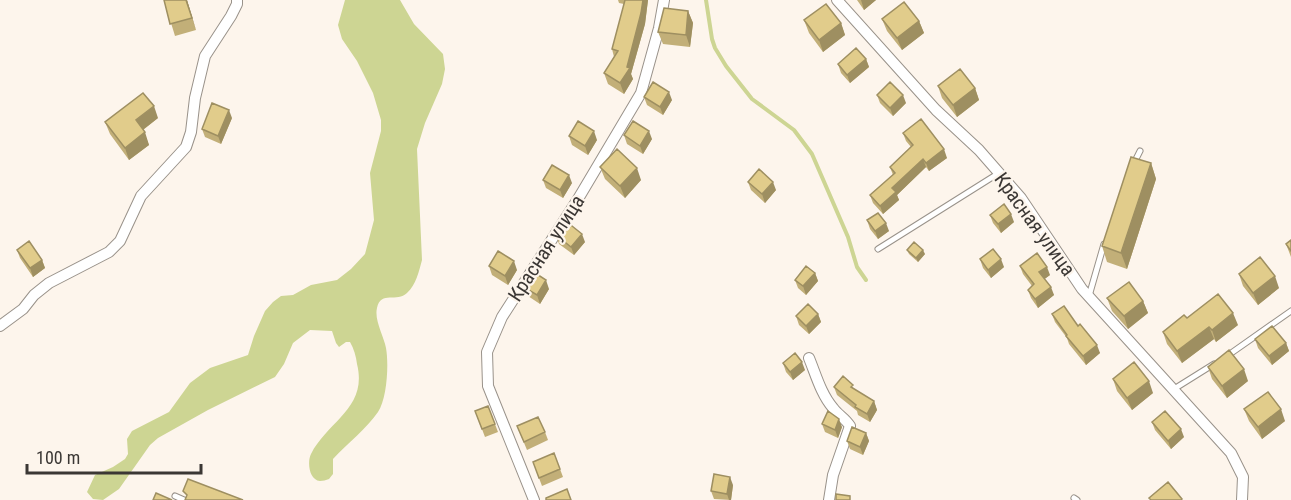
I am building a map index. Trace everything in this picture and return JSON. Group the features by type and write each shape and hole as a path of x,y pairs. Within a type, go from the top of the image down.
{"street":[{"path":"0,326 23,309 34,295 49,283 109,252 120,241 141,196 186,147 191,132 195,98 205,56 231,16 237,0"},
{"name":"Красная улица","path":"534,500 488,386 487,352 502,317 578,199 641,93 659,28 664,0"},
{"name":"Красная улица","path":"837,0 936,110 979,150 1021,198 1089,297 1231,453 1243,477 1242,500"},
{"path":"809,358 834,410 844,417 850,426 833,474 829,500"}],"lane":[{"path":"1131,170 1140,151"},
{"path":"878,249 999,173"},
{"path":"1089,297 1107,232"},
{"path":"1172,390 1238,350 1291,311"},
{"path":"175,496 184,500"}],"shaded area":[{"path":"345,0 400,0 414,24 443,54 445,69 442,84 425,123 417,149 422,260 420,269 407,293 399,297 382,299 376,313 386,348 387,363 385,390 378,412 333,459 333,474 329,479 316,480 309,466 311,454 318,442 352,403 359,379 350,342 339,347 332,331 310,330 293,343 284,364 275,377 158,438 150,445 119,489 103,500 93,499 87,492 95,475 125,459 128,454 127,439 132,431 169,412 190,383 210,368 248,355 265,311 273,302 281,296 293,295 311,285 337,280 365,254 374,220 370,173 381,131 381,120 373,93 357,61 342,39 338,25"}],"building":[{"path":"164,0 186,0 192,18 170,24"},
{"path":"625,0 643,0 627,67 630,68 620,83 604,73 618,51 612,49"},
{"path":"904,2 919,21 897,38 882,19"},
{"path":"826,4 841,23 819,40 804,20"},
{"path":"664,8 688,11 686,35 658,32"},
{"path":"856,48 866,59 847,75 838,64"},
{"path":"960,69 975,88 953,105 938,86"},
{"path":"653,82 669,92 660,107 644,97"},
{"path":"890,82 903,95 890,108 877,95"},
{"path":"143,93 154,106 136,120 145,132 125,148 105,122"},
{"path":"212,103 229,110 218,136 202,129"},
{"path":"921,119 944,149 926,163 923,159 892,188 896,192 880,206 870,195 895,173 890,167 913,145 903,133"},
{"path":"578,121 594,131 585,146 569,136"},
{"path":"633,121 649,131 640,146 624,135"},
{"path":"617,149 637,168 620,186 600,167"},
{"path":"1131,157 1151,163 1121,253 1102,246"},
{"path":"552,165 569,175 560,190 543,180"},
{"path":"759,169 773,182 762,194 748,182"},
{"path":"1004,204 1011,214 998,224 990,215"},
{"path":"878,213 886,223 875,231 867,220"},
{"path":"567,222 582,234 571,247 556,235"},
{"path":"1291,240 1291,251 1286,244"},
{"path":"29,241 42,260 30,268 17,250"},
{"path":"914,242 923,250 916,258 907,250"},
{"path":"993,249 1001,259 988,270 980,259"},
{"path":"498,251 514,261 505,276 489,266"},
{"path":"1037,253 1047,267 1039,272 1051,287 1035,299 1028,290 1034,284 1020,266"},
{"path":"1260,257 1275,276 1253,293 1239,274"},
{"path":"806,266 815,273 803,286 795,280"},
{"path":"532,271 546,280 537,295 522,286"},
{"path":"1129,282 1143,301 1124,316 1107,298"},
{"path":"1218,294 1233,313 1212,330 1209,327 1177,351 1163,332 1184,315 1187,318"},
{"path":"808,304 818,314 806,326 796,316"},
{"path":"1064,306 1078,326 1080,324 1097,345 1083,356 1066,336 1052,314"},
{"path":"1272,326 1286,343 1269,356 1255,339"},
{"path":"1229,350 1244,369 1222,386 1208,367"},
{"path":"795,353 802,362 790,372 783,363"},
{"path":"1134,362 1149,381 1127,398 1113,379"},
{"path":"843,376 853,385 851,387 874,401 867,414 855,407 856,405 834,387"},
{"path":"1268,392 1281,409 1258,427 1244,409"},
{"path":"488,406 495,424 482,429 475,411"},
{"path":"828,411 839,419 835,430 822,424"},
{"path":"1165,411 1181,429 1168,441 1152,422"},
{"path":"538,417 545,432 524,442 517,426"},
{"path":"852,427 866,433 860,447 847,441"},
{"path":"554,453 560,469 539,478 533,462"},
{"path":"714,474 730,477 727,494 711,491"},
{"path":"188,479 243,500 185,500 187,495 183,491"},
{"path":"1168,482 1181,500 1151,500 1149,498"},
{"path":"567,489 571,500 546,500 546,498"},
{"path":"156,493 172,500 153,500"},
{"path":"836,494 850,496 850,500 836,500"}],"waterway":[{"path":"706,0 715,48 752,99 794,130 812,154 848,237 857,267 866,280"}]}
